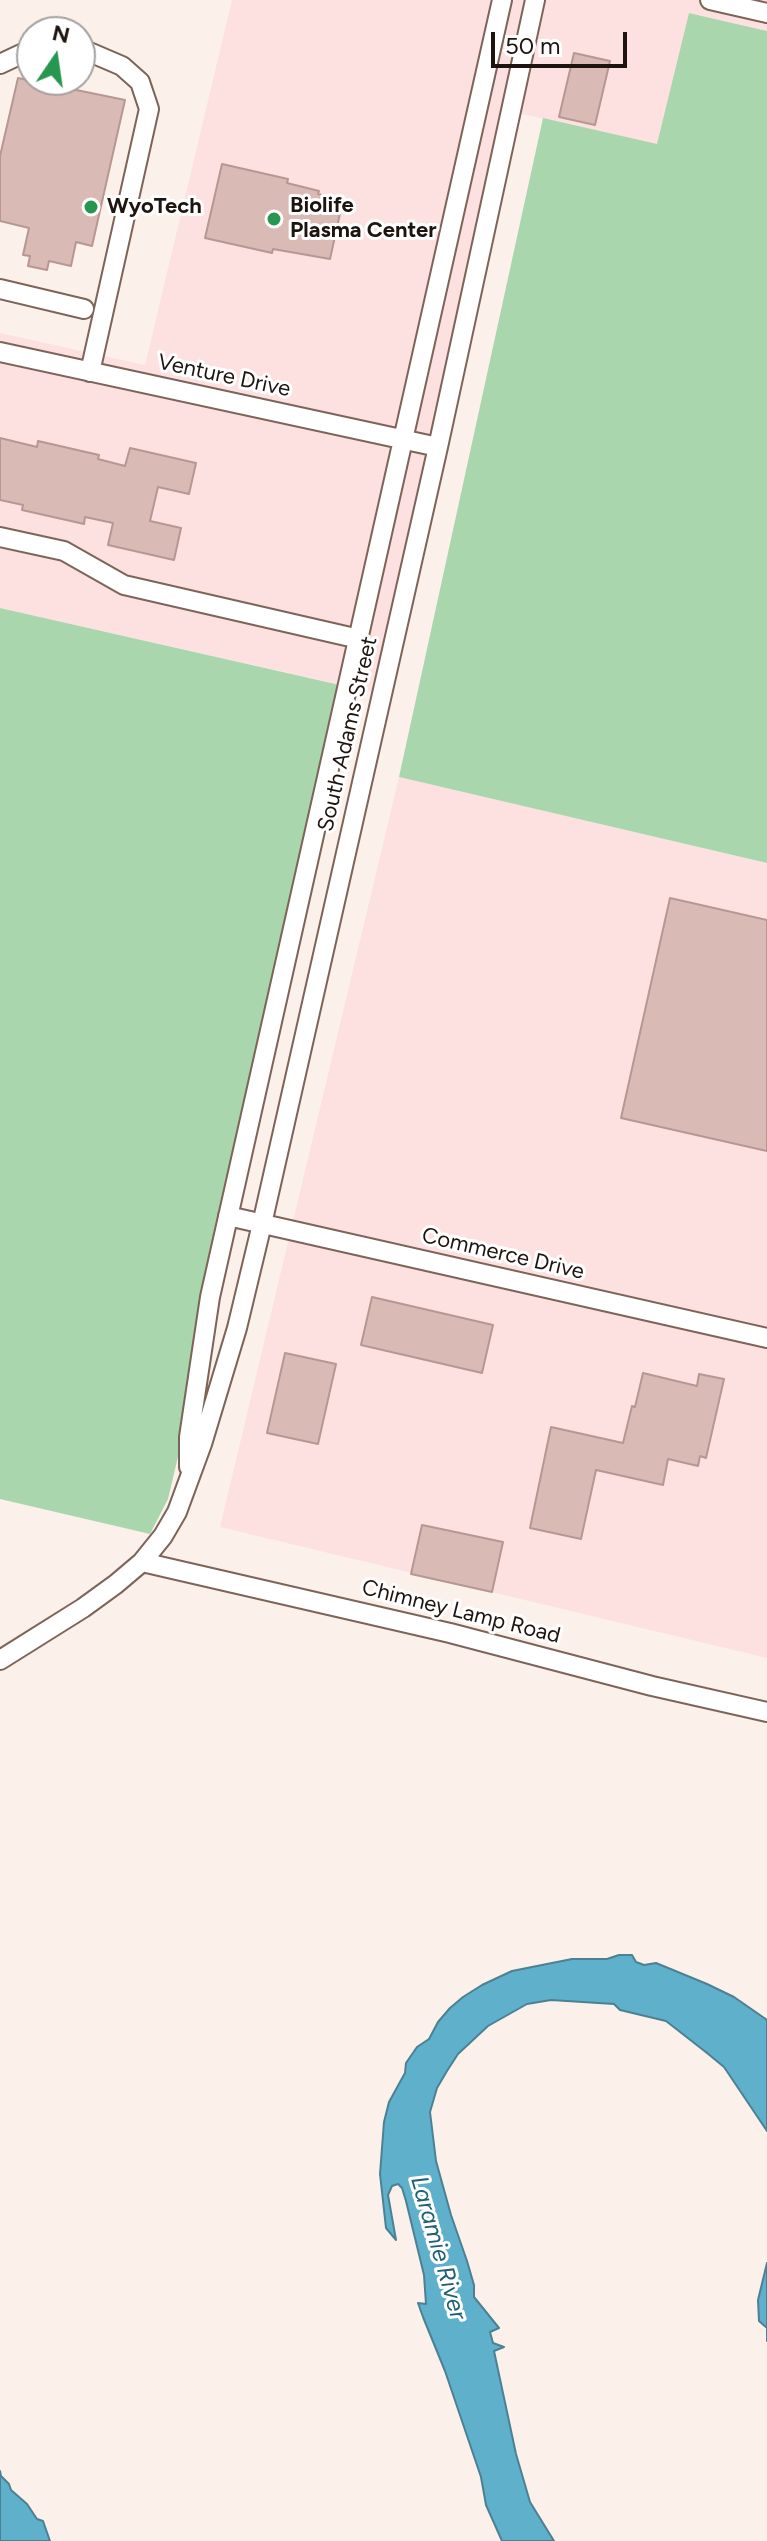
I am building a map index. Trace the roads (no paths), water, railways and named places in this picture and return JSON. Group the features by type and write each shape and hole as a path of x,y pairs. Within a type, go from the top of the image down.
{"street":[{"name":"South Adams Street","path":"190,1474 189,1437 202,1343 228,1216 502,0"},
{"name":"South Adams Street","path":"0,1660 83,1608 142,1562 177,1512 202,1444 237,1328 262,1224 438,447 535,0"},
{"path":"710,0 767,13"},
{"path":"90,372 149,109 140,82 122,66 96,55"},
{"path":"0,289 84,309"},
{"name":"Venture Drive","path":"0,352 438,447"},
{"path":"0,537 64,551 124,585 359,639"},
{"name":"Commerce Drive","path":"228,1216 767,1338"},
{"name":"Chimney Lamp Road","path":"142,1562 436,1629 652,1686 767,1712"}],"water":[{"name":"Laramie River","path":"632,1955 636,1962 644,1965 656,1963 707,1984 734,1997 767,2020 767,2131 724,2067 666,2021 620,2010 614,2004 551,2000 527,2004 488,2026 458,2054 447,2071 437,2088 430,2112 436,2161 474,2285 474,2297 499,2328 490,2332 493,2343 504,2347 494,2351 516,2454 530,2502 554,2541 502,2541 486,2505 481,2477 418,2303 426,2304 424,2275 406,2201 398,2184 392,2186 388,2195 396,2240 386,2228 380,2174 384,2122 389,2102 405,2073 406,2063 417,2047 429,2039 450,2008 463,1997 512,1971 572,1959 607,1959"},
{"path":"767,2263 767,2328 759,2321 758,2300"},
{"path":"0,2471 11,2490 27,2504 37,2519 43,2521 50,2541 0,2541"}],"place":[{"name":"WyoTech","path":"91,207"},
{"name":"Biolife Plasma Center","path":"274,219"}]}
